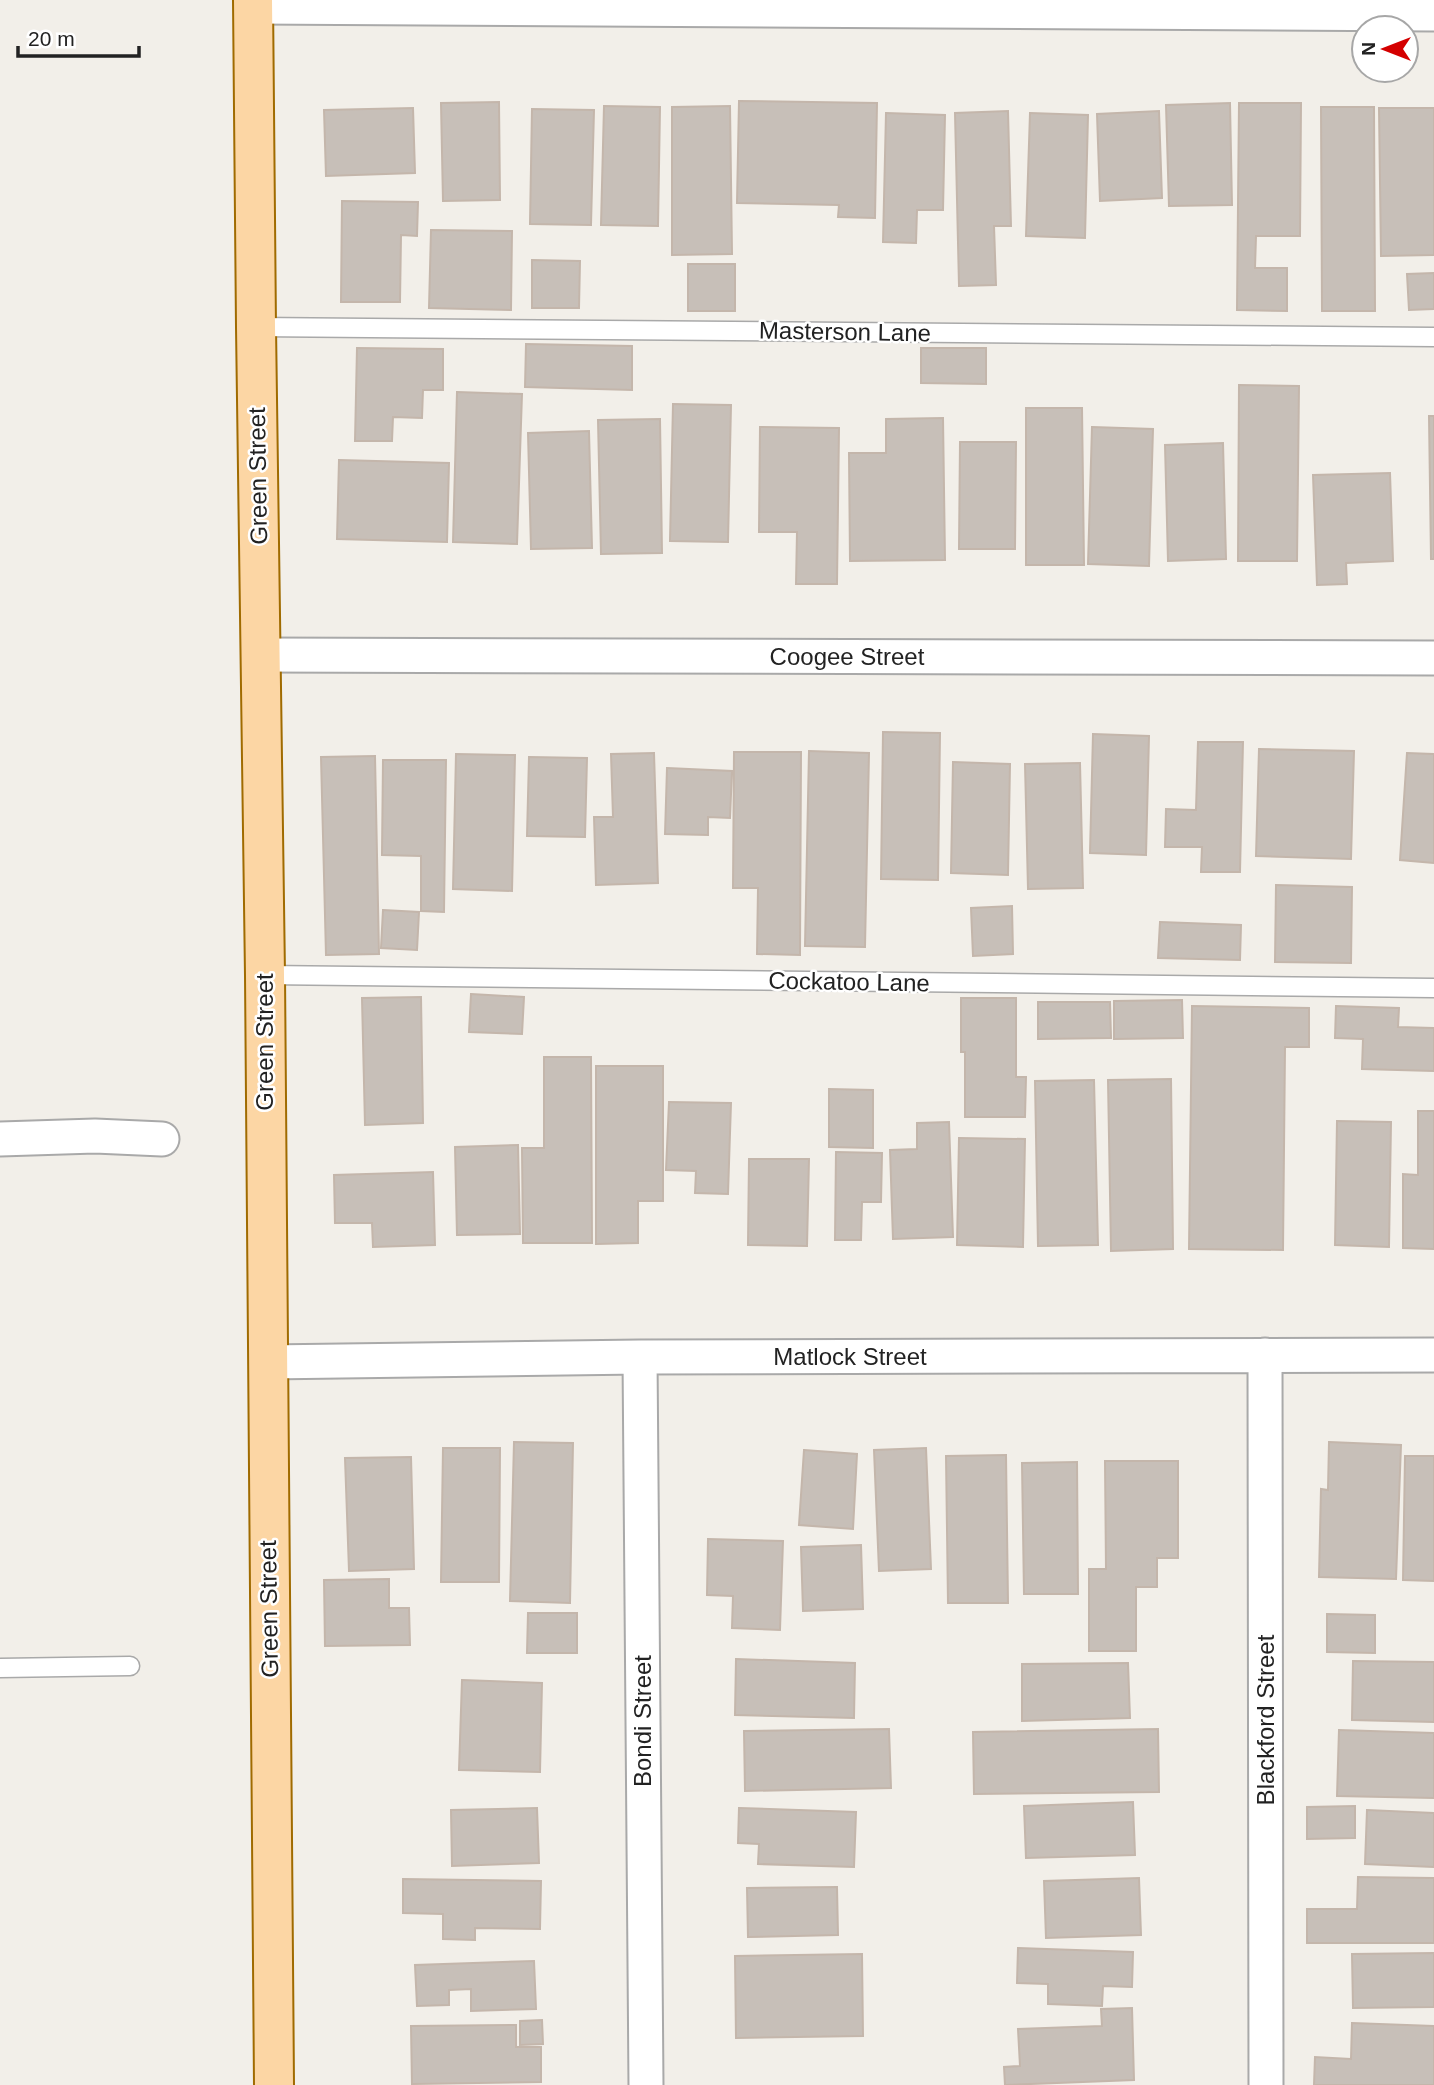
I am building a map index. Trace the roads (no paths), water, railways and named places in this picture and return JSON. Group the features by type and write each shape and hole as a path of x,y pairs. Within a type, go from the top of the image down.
{"main road":[{"name":"Green Street","path":"253,4 265,975 274,2085"}],"street":[{"path":"253,4 1434,14"},
{"name":"Coogee Street","path":"260,655 1434,658"},
{"path":"0,1139 95,1136 162,1139"},
{"name":"Blackford Street","path":"1265,1355 1266,2085"},
{"name":"Matlock Street","path":"267,1362 640,1357 1434,1355"},
{"name":"Bondi Street","path":"640,1357 646,2085"}],"lane":[{"name":"Masterson Lane","path":"256,327 1434,337"},
{"name":"Cockatoo Lane","path":"265,975 1434,988"},
{"path":"0,1668 130,1666"}]}
